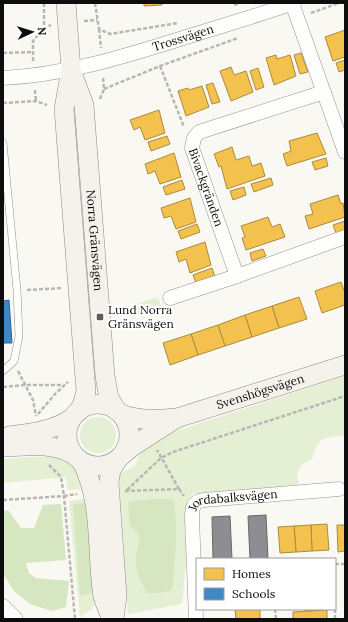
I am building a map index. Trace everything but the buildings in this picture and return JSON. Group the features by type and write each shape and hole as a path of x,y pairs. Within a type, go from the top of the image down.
{"street":[{"name":"Norra Gränsvägen","path":"66,3 71,70 64,109 86,391 83,403 75,415"},
{"path":"293,3 345,152"},
{"name":"Trossvägen","path":"3,78 33,77 71,70 156,46 293,3"},
{"name":"Norra Gränsvägen","path":"71,70 84,105 105,376 109,398 119,413"},
{"name":"Bivackgränden","path":"237,276 192,148 194,138 199,132 324,92"},
{"path":"170,298 237,276 345,237"},
{"name":"Svenshögsvägen","path":"3,437 39,432 55,428 88,406 99,404 106,405 119,413 135,419 147,420 176,418 345,365"},
{"path":"113,619 117,596 108,482 111,470 128,444 129,434 127,423 119,413"},
{"path":"75,415 69,424 67,437 69,447 78,458 91,482 99,528 103,597 113,619"},
{"name":"Svenshögsvägen","path":"3,447 53,446 62,448 92,466 101,466 119,458 133,446 176,418"},
{"name":"Jordabalksvägen","path":"196,619 192,508 198,500 339,489"},
{"path":"3,606 16,619"}],"lane":[{"path":"3,143 17,290 19,336 14,361 3,371"}],"path":[{"path":"44,3 44,28"},
{"path":"95,3 99,30 110,34 182,22"},
{"path":"233,5 240,3"},
{"path":"297,18 339,3"},
{"path":"36,101 33,77 33,41 44,28 49,25 97,20"},
{"path":"104,89 160,66 239,38"},
{"path":"3,53 33,52"},
{"path":"160,66 192,148"},
{"path":"17,290 67,288"},
{"path":"3,387 25,385 63,385"},
{"path":"126,490 161,458 173,452 345,396"},
{"path":"3,500 64,496 76,619"}],"green space":[{"path":"158,297 162,308 136,316 132,305"},
{"path":"345,376 345,436 326,438 319,442 312,459 300,467 297,474 299,484 279,488 192,494 185,510 186,559 182,604 128,614 119,474 135,466 145,441"},
{"path":"98,417 111,422 116,435 111,448 98,453 85,448 80,435 85,422"},
{"path":"51,454 72,463 85,489 68,490 66,477 3,483 3,459 51,456"},
{"path":"88,498 96,600 92,609 80,617 69,501"},
{"path":"152,499 173,499 175,510 176,544 172,590 161,593 147,593 139,577 135,561 140,536 130,526 128,502"},
{"path":"86,503 94,592 80,596 73,504"},
{"path":"61,504 66,560 26,563 29,573 36,578 69,581 66,607 52,611 30,604 14,591 3,573 3,510 9,511 21,528 34,528 43,505"}],"place":[{"name":"Lund Norra Gränsvägen","path":"100,317"}]}
